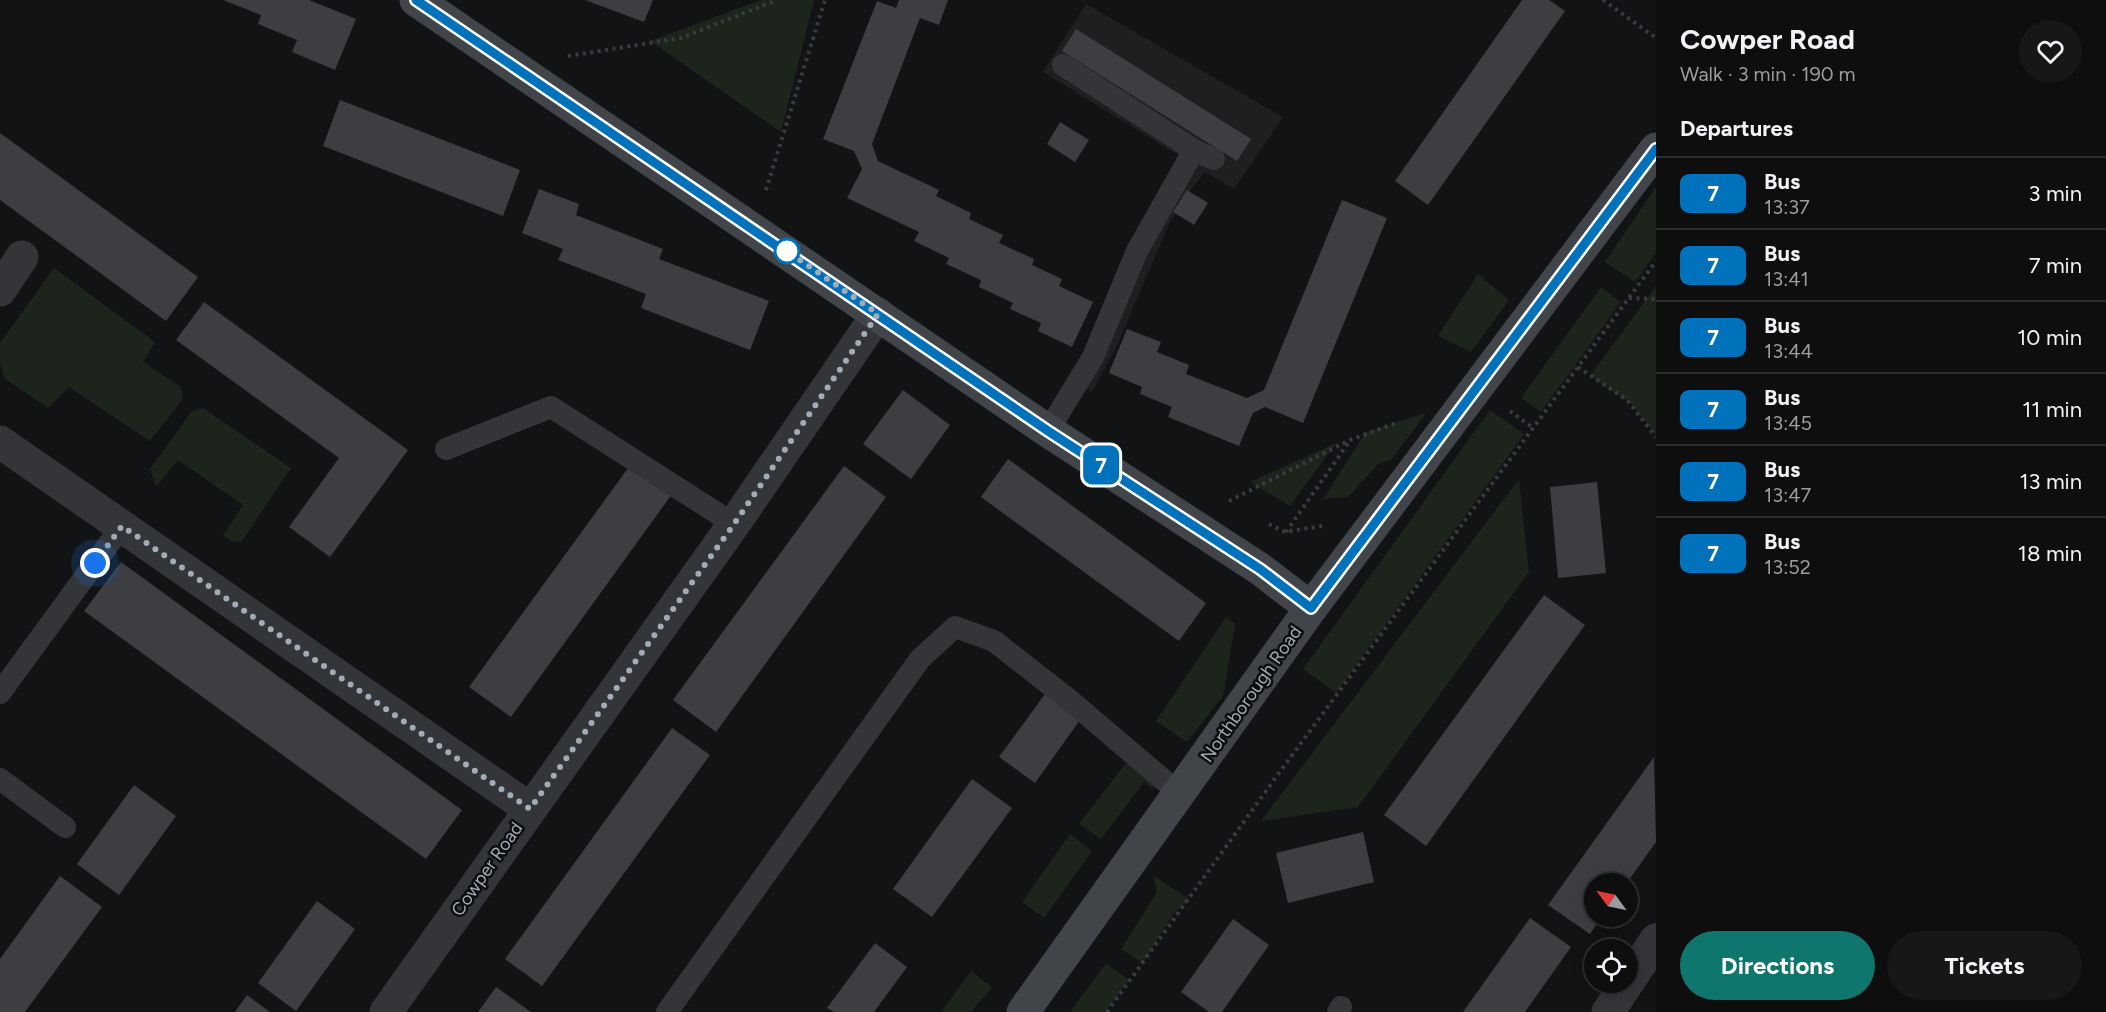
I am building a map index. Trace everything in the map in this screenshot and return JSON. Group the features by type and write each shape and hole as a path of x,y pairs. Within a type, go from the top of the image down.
{"street":[{"path":"416,0 514,64 1048,431 1260,569 1311,608"},
{"name":"Northborough Road","path":"1023,1012 1311,608 1656,149"},
{"path":"0,291 22,257"},
{"name":"Cowper Road","path":"386,1012 734,524 878,314"},
{"path":"0,442 530,809"},
{"path":"1608,1012 1656,940"}],"lane":[{"path":"1048,431 1093,357 1137,251 1204,155 1063,65"},
{"path":"446,449 551,407 734,524"},
{"path":"0,693 122,526"},
{"path":"668,1012 920,659 955,627 994,641 1072,702 1180,794"},
{"path":"0,779 64,827"}],"path":[{"path":"514,64 681,38 777,0"},
{"path":"753,228 825,0"},
{"path":"1603,0 1656,38"},
{"path":"1107,1012 1279,772 1656,261"},
{"path":"1628,298 1656,299"},
{"path":"1578,367 1626,400 1656,436"},
{"path":"1507,408 1533,428"},
{"path":"1226,502 1350,440 1402,421"},
{"path":"1280,539 1350,440"}],"shaded area":[{"path":"761,0 814,0 781,132 650,41"},
{"path":"1086,4 1283,117 1234,189 1205,172 1189,192 1169,224 1116,348 1092,392 1068,376 1078,373 1179,156 1043,72"},
{"path":"1656,187 1656,253 1635,282 1605,262"},
{"path":"54,268 155,342 143,362 181,387 183,399 150,441 69,387 48,408 4,378 0,363 0,343"},
{"path":"1478,274 1509,300 1471,352 1438,336"},
{"path":"1656,286 1656,435 1630,403 1590,376"},
{"path":"1601,287 1621,302 1541,412 1521,398"},
{"path":"203,408 291,468 242,541 232,542 223,535 243,505 178,460 156,487 150,469 192,411"},
{"path":"1490,410 1524,434 1336,693 1303,669"},
{"path":"1426,413 1391,460 1378,464 1348,497 1323,499 1366,432"},
{"path":"1336,443 1290,506 1250,482"},
{"path":"1519,479 1529,572 1358,807 1261,821"},
{"path":"1226,617 1235,624 1223,696 1187,742 1156,721"},
{"path":"1128,760 1160,786 1152,788 1144,782 1101,839 1079,824"},
{"path":"1070,834 1092,851 1044,918 1022,902"},
{"path":"1153,875 1190,900 1173,914 1143,963 1121,949 1157,892"},
{"path":"1106,963 1129,980 1106,1012 1070,1012"},
{"path":"971,971 992,987 971,1012 941,1012"}],"building":[{"path":"223,0 309,0 356,19 335,70 292,52 297,40 258,24 261,15"},
{"path":"585,0 653,0 644,22"},
{"path":"899,0 948,0 939,25 920,18 872,144 878,161 939,190 936,196 971,213 969,219 1003,235 999,243 1034,259 1032,265 1062,279 1059,286 1093,302 1072,347 1038,331 1041,323 1010,309 1013,303 979,287 981,280 946,264 949,258 914,241 919,232 847,198 862,169 854,151 823,139 877,1 896,8"},
{"path":"1522,0 1549,0 1565,11 1428,205 1395,181"},
{"path":"1076,29 1251,139 1237,161 1062,51"},
{"path":"340,100 520,170 503,216 323,146"},
{"path":"1060,122 1089,140 1075,162 1047,144"},
{"path":"0,133 198,277 166,321 0,200"},
{"path":"539,189 579,204 576,215 663,249 659,259 769,301 750,350 641,308 646,294 558,260 563,249 522,233"},
{"path":"1187,190 1208,203 1194,225 1173,212"},
{"path":"1342,200 1387,218 1303,423 1265,407 1253,413 1239,446 1168,417 1172,407 1140,394 1142,387 1109,373 1127,329 1161,342 1157,352 1189,365 1186,374 1247,398 1264,390"},
{"path":"204,302 408,450 330,557 289,527 339,458 176,340"},
{"path":"903,390 950,425 911,479 863,444"},
{"path":"1008,459 1206,603 1179,641 981,497"},
{"path":"631,464 672,494 511,717 469,687"},
{"path":"844,466 886,497 716,732 673,700"},
{"path":"1597,482 1606,573 1558,578 1550,487"},
{"path":"121,562 462,810 426,859 84,611"},
{"path":"1544,595 1585,625 1426,846 1384,815"},
{"path":"1045,694 1080,720 1035,783 999,757"},
{"path":"672,728 710,755 542,986 505,959"},
{"path":"1654,757 1656,842 1634,873 1584,873 1584,927 1595,927 1590,934 1548,905"},
{"path":"972,779 1012,808 932,917 893,889"},
{"path":"134,785 176,816 119,895 77,864"},
{"path":"1363,832 1374,882 1288,903 1276,853"},
{"path":"60,876 102,907 25,1012 0,1012 0,959"},
{"path":"317,901 355,929 296,1011 258,983"},
{"path":"1530,918 1571,947 1525,1012 1463,1012"},
{"path":"1233,919 1269,945 1222,1012 1209,1012 1181,992"},
{"path":"875,943 907,967 874,1012 834,1012 827,1008"},
{"path":"496,987 531,1012 478,1012"},
{"path":"247,995 270,1012 235,1012"}],"bus line":[{"name":"7","path":"416,0 514,64 1048,431 1260,569 1311,608 1656,149"}],"route":[{"path":"95,563 122,526 530,809 734,524 878,314 787,251"}]}
